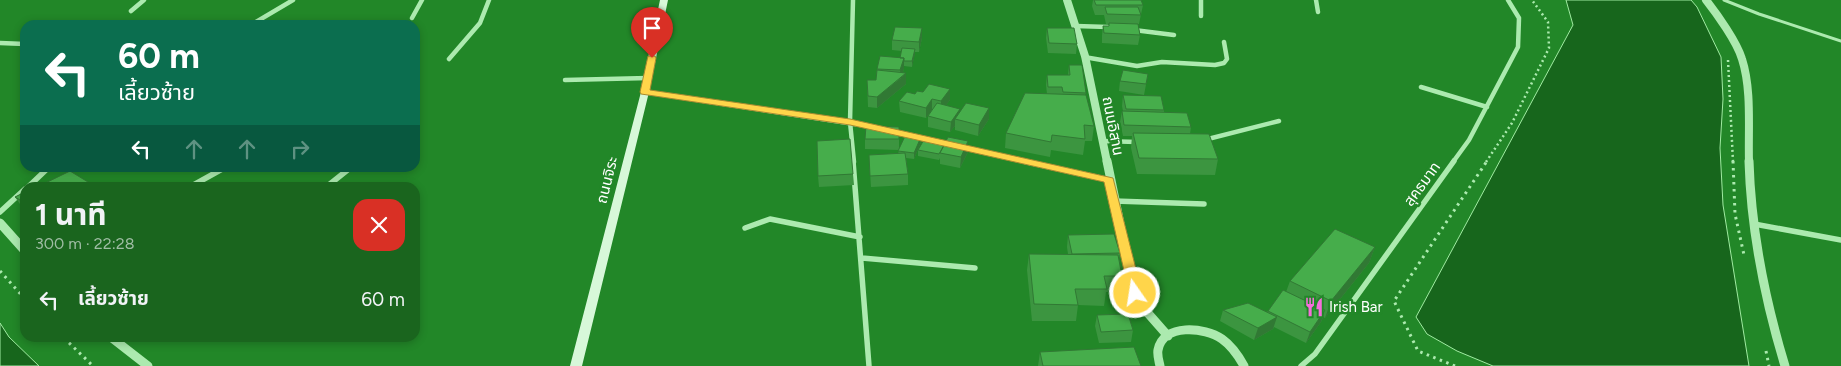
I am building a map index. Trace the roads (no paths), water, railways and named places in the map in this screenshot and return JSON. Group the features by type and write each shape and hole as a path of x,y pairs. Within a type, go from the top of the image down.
{"main road":[{"name":"ถนนจิระ","path":"576,366 645,92 664,0"}],"street":[{"path":"131,10 144,0"},
{"path":"259,20 293,0"},
{"path":"412,18 422,0"},
{"path":"449,59 480,23 489,0"},
{"path":"853,0 850,122 869,366"},
{"name":"ถนนอิสาน","path":"1067,0 1084,57 1109,180 1135,293 1146,313 1168,336"},
{"path":"1201,0 1201,16"},
{"path":"1316,0 1318,12"},
{"name":"สุคธมาท","path":"1301,366 1315,354 1469,140 1518,48 1519,18 1508,0"},
{"path":"1706,0 1717,13 1742,58 1747,91 1750,201 1771,320 1785,366"},
{"path":"1076,26 1112,27"},
{"path":"1127,29 1174,36"},
{"path":"1084,57 1137,66 1162,62 1215,65 1224,63 1227,59 1224,42"},
{"path":"0,44 20,44"},
{"path":"565,80 648,78"},
{"path":"1420,87 1487,107"},
{"path":"645,92 850,122 879,128"},
{"path":"1197,142 1222,134 1279,121"},
{"path":"889,131 936,141"},
{"path":"1102,141 1141,142"},
{"path":"956,146 1109,180"},
{"path":"33,182 44,172"},
{"path":"199,182 217,172"},
{"path":"332,182 345,172"},
{"path":"0,212 20,194"},
{"path":"1114,201 1204,204"},
{"path":"744,228 770,219 860,236"},
{"path":"0,223 20,245"},
{"path":"1754,224 1841,240"},
{"path":"862,258 975,268"},
{"path":"1160,366 1157,358 1158,348 1168,336 1184,330 1211,332 1223,338 1234,346 1241,356 1244,366"},
{"path":"117,342 148,366"}],"lane":[{"path":"1724,0 1759,14 1841,41"}],"place":[{"name":"Irish Bar","path":"1314,307"}]}
